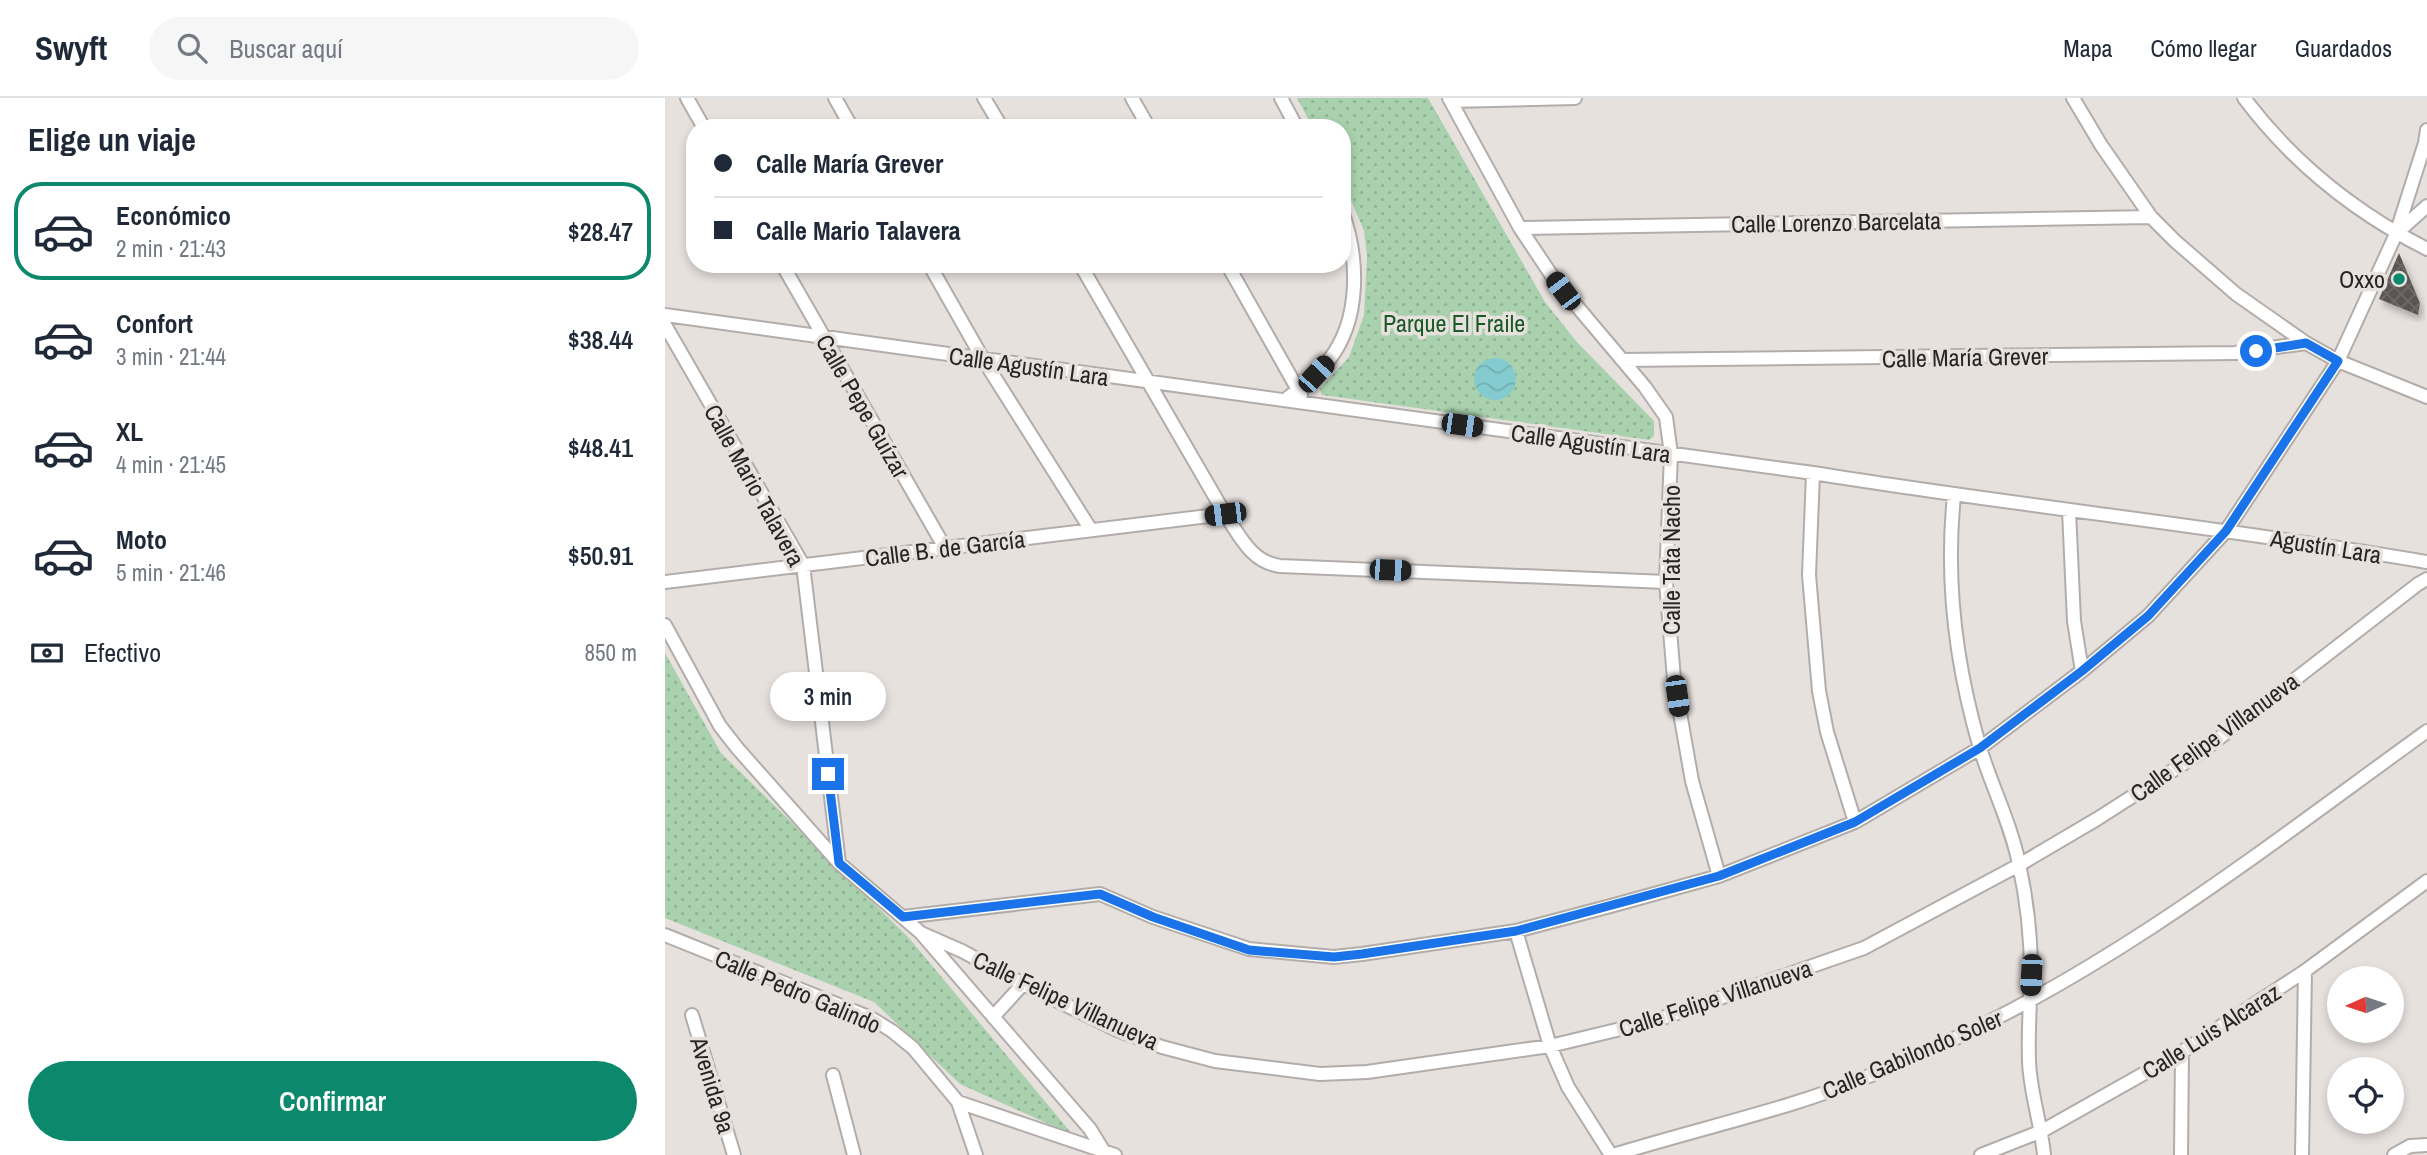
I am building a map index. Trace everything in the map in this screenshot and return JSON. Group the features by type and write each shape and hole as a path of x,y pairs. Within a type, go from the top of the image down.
{"street":[{"path":"687,98 699,119"},
{"path":"835,98 847,119"},
{"path":"985,98 997,119"},
{"path":"1132,98 1144,119"},
{"path":"1281,98 1292,119"},
{"path":"1450,100 1576,98"},
{"path":"2073,98 2101,145 2151,217 2175,242 2237,295 2306,343 2338,361 2427,397"},
{"path":"2244,98 2267,128 2326,185 2396,233 2427,249"},
{"name":"Calle Tata Nacho","path":"1450,100 1520,228 1566,295 1645,387 1666,417 1671,454 1666,582 1674,679 1692,781 1719,876"},
{"path":"903,917 1100,894 1153,917 1249,950 1334,957 1516,931 1719,876 1855,822 1980,748 2082,671 2148,616 2226,531 2338,361 2396,233 2427,130"},
{"path":"2396,233 2427,205"},
{"name":"Calle Lorenzo Barcelata","path":"1520,228 2151,217"},
{"path":"1285,400 1316,374 1338,347 1345,332 1351,312 1351,241"},
{"name":"Calle Pepe Guízar","path":"787,273 945,548"},
{"path":"934,273 983,359 1091,530"},
{"path":"1085,273 1225,514 1248,549 1270,565 1666,582"},
{"path":"1232,273 1305,402"},
{"name":"Calle Agustín Lara","path":"665,316 1147,383 1305,402 1813,473 1954,496 2226,531"},
{"name":"Calle Mario Talavera","path":"665,325 803,565 839,863"},
{"name":"Calle María Grever","path":"1622,360 2222,353 2306,343"},
{"path":"1813,473 1809,576 1819,691 1827,732 1855,822"},
{"path":"1954,496 1949,549 1957,653 1980,748 2013,840 2019,865 2031,975 2029,1062 2044,1155"},
{"path":"2069,510 2074,621 2082,671"},
{"name":"Calle B. de García","path":"665,582 1225,514"},
{"name":"Agustín Lara","path":"2226,531 2427,562"},
{"name":"Calle Felipe Villanueva","path":"921,933 963,951 1117,1030 1162,1047 1215,1061 1320,1074 1367,1072 1550,1046 1654,1020 1864,948 2019,865 2200,753 2427,579"},
{"path":"665,625 728,737 839,863 921,933 1090,1129 1108,1154"},
{"name":"Calle Gabilondo Soler","path":"1612,1155 1793,1103 1847,1084 1935,1048 2029,1002 2186,904 2427,731"},
{"name":"Calle Luis Alcaraz","path":"1981,1155 2042,1130 2182,1052 2305,971 2427,881"},
{"path":"1516,931 1550,1046 1568,1087 1612,1155"},
{"name":"Calle Pedro Galindo","path":"665,935 884,1025 913,1048 958,1102"},
{"path":"2302,1155 2305,971"},
{"path":"993,1017 1023,984"},
{"name":"Avenida 9a","path":"692,1015 734,1155"},
{"path":"2181,1155 2182,1052"},
{"path":"834,1075 854,1155"},
{"path":"958,1102 1108,1154"},
{"path":"958,1102 976,1155"},
{"path":"2394,1155 2410,1146 2427,1145"}],"green space":[{"name":"Parque El Fraile","path":"1297,98 1428,98 1545,302 1576,341 1654,421 1654,436 1649,440 1322,395 1320,389 1349,357 1364,315 1367,256 1364,231 1351,200 1351,119 1308,119"},
{"path":"665,653 721,753 909,938 1073,1135 960,1084 874,1002 665,918"}],"water":[{"path":"1495,358 1510,364 1516,379 1510,394 1495,400 1480,394 1474,379 1480,364"}],"building":[{"name":"Oxxo","path":"2399,253 2420,303 2418,315 2379,299"}],"place":[{"name":"Oxxo","path":"2399,279"}],"route":[{"path":"828,774 839,863 903,917 1100,894 1153,917 1249,950 1334,957 1516,931 1719,876 1855,822 1980,748 2082,671 2148,616 2226,531 2338,361 2306,343 2256,351"}]}
